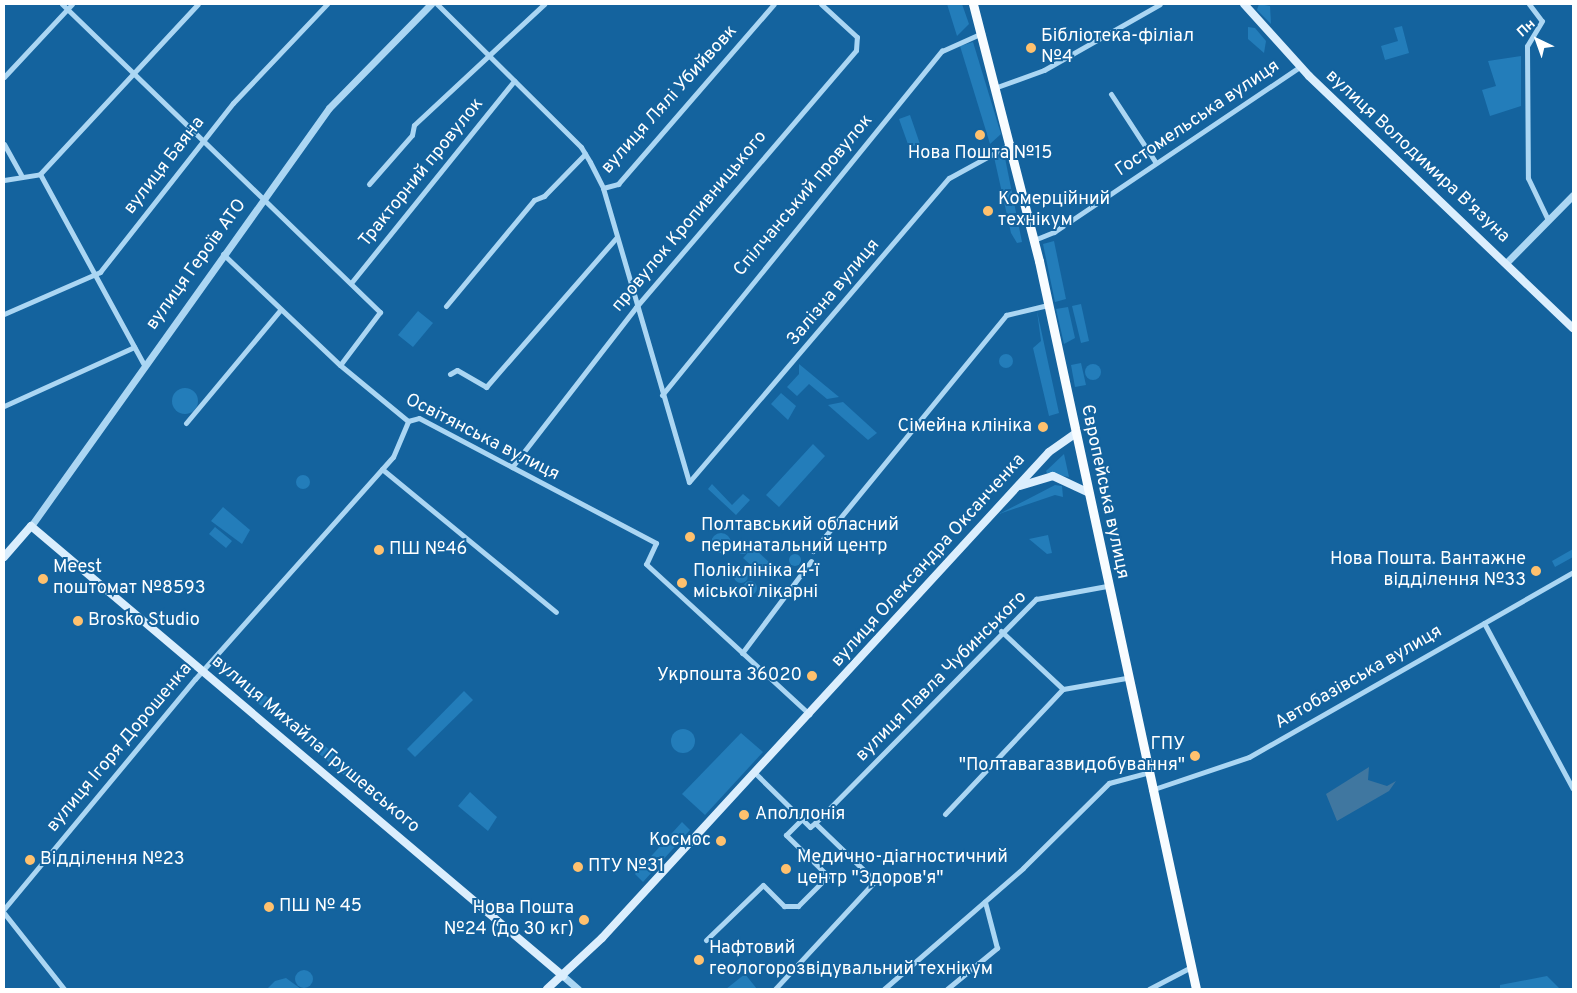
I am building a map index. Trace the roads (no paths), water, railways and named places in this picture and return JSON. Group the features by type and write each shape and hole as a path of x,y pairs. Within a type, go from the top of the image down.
{"main road":[{"name":"Європейська вулиця","path":"973,4 1012,144 1034,240 1126,678 1196,989"},
{"name":"вулиця Володимира В'язуна","path":"1244,4 1300,67 1507,262 1573,328"},
{"name":"вулиця Олександра Оксанченка","path":"547,989 563,976 755,773 1014,490 1063,439 1075,434"},
{"path":"1014,490 1053,476 1087,492"},
{"name":"вулиця Героїв АТО","path":"4,556 32,526"},
{"name":"вулиця Михайла Грушевського","path":"32,526 563,976"}],"street":[{"path":"62,4 265,196 380,312 340,365"},
{"path":"4,77 72,4"},
{"path":"4,180 21,175 40,174 198,4"},
{"name":"вулиця Баяна","path":"4,314 95,275 204,138 327,4"},
{"name":"вулиця Героїв АТО","path":"32,526 265,196 348,86 431,4"},
{"path":"437,4 585,154 603,188 662,395"},
{"path":"369,184 412,135 414,125 544,4"},
{"name":"вулиця Лялі Убийвовк","path":"603,188 618,184 774,4"},
{"name":"провулок Кропивницького","path":"512,468 636,307 858,46 855,34 821,4"},
{"path":"997,87 1044,70 1160,4"},
{"path":"1529,4 1542,21 1527,46 1528,178 1548,220"},
{"name":"Спілчанський провулок","path":"662,395 942,51 982,32"},
{"name":"Гостомельська вулиця","path":"1034,240 1054,232 1300,67"},
{"name":"Тракторний провулок","path":"351,283 514,81"},
{"path":"1111,94 1156,163"},
{"path":"4,144 21,175"},
{"name":"Залізна вулиця","path":"662,395 685,477 694,481 948,178 1012,144"},
{"path":"446,306 534,200 544,196 585,154"},
{"path":"40,174 144,365"},
{"path":"1507,262 1573,195"},
{"path":"450,374 457,370 483,388 488,386 616,238"},
{"name":"Освітянська вулиця","path":"224,254 280,310 340,365 408,421 419,418 656,543 646,564 742,653"},
{"path":"813,551 1006,315 1048,305"},
{"path":"186,423 280,310"},
{"path":"4,406 134,347"},
{"name":"вулиця Ігоря Дорошенка","path":"4,911 203,670 392,457 408,421"},
{"path":"382,468 556,612"},
{"path":"809,714 742,653 810,561"},
{"name":"Автобазівська вулиця","path":"1151,790 1249,757 1573,572"},
{"name":"вулиця Павла Чубинського","path":"815,823 1002,631 1036,599 1107,586"},
{"path":"1484,623 1573,788"},
{"path":"1002,631 1063,689"},
{"path":"945,814 1063,689 1126,678"},
{"path":"755,773 810,827 815,823 876,881 775,989"},
{"path":"884,989 985,902 1109,783 1147,773"},
{"path":"706,940 763,885 784,906 798,906 828,876 786,834 802,819"},
{"path":"947,989 997,948 985,902"},
{"path":"4,911 64,989"},
{"path":"1149,989 1190,967"},
{"name":"вулиця Михайла Грушевського","path":"563,976 578,989"}],"place":[{"name":"Бібліотека-філіал №4","path":"1031,48"},
{"name":"Нова Пошта №15","path":"980,135"},
{"name":"Комерційний технікум","path":"988,211"},
{"name":"Сімейна клініка","path":"1043,427"},
{"name":"Полтавський обласний перинатальний центр","path":"690,537"},
{"name":"ПШ №46","path":"379,550"},
{"name":"Нова Пошта. Вантажне відділення №33","path":"1536,571"},
{"name":"Meest поштомат №8593","path":"43,579"},
{"name":"Поліклініка 4-ї міської лікарні","path":"682,583"},
{"name":"Brosko Studio","path":"78,621"},
{"name":"Укрпошта 36020","path":"812,676"},
{"name":"ГПУ \"Полтавагазвидобування\"","path":"1195,756"},
{"name":"Аполлонія","path":"744,815"},
{"name":"Космос","path":"721,841"},
{"name":"Відділення №23","path":"30,860"},
{"name":"ПТУ №31","path":"578,867"},
{"name":"Медично-діагностичний центр \"Здоров'я\"","path":"786,869"},
{"name":"ПШ № 45","path":"269,907"},
{"name":"Нова Пошта №24 (до 30 кг)","path":"584,920"},
{"name":"Нафтовий геологорозвідувальний технікум","path":"699,960"}]}
